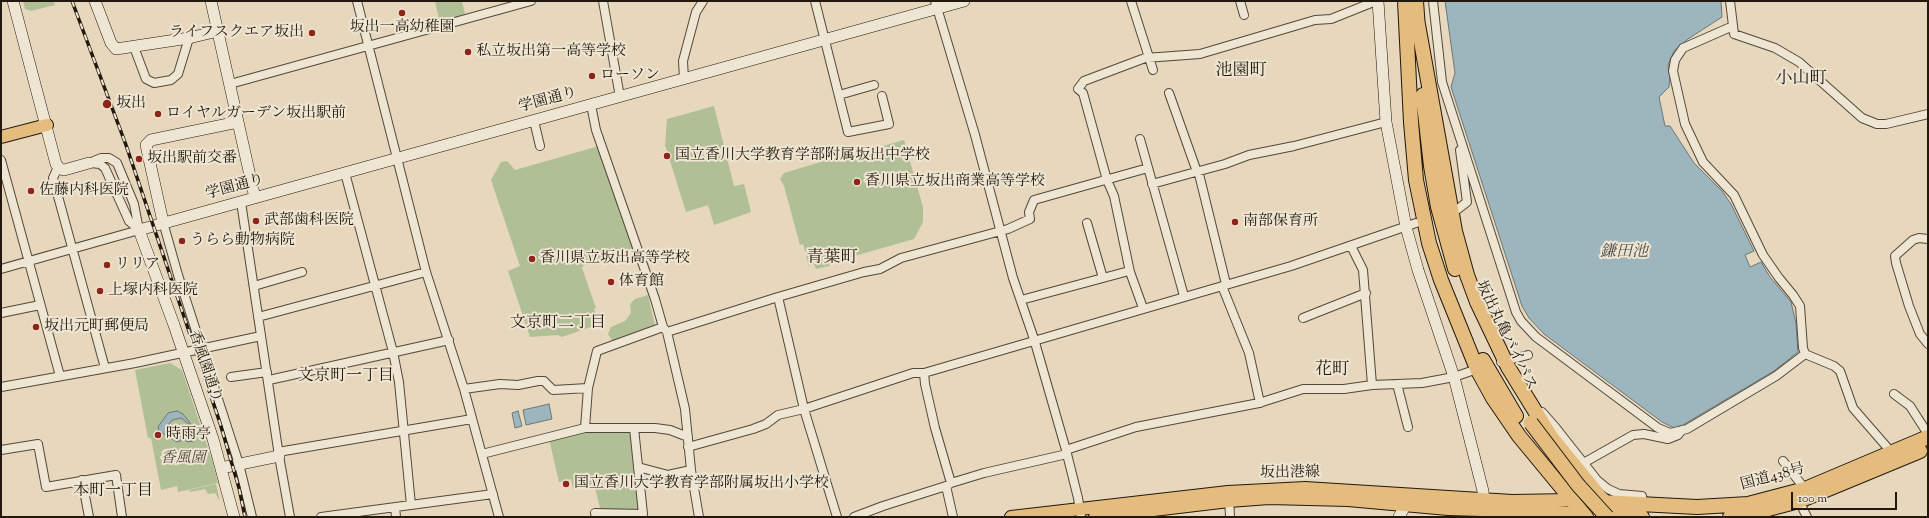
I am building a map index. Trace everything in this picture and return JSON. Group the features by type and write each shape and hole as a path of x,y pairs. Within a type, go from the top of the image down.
{"highway":[{"path":"1406,1 1411,122 1416,180 1429,243 1441,280 1493,398 1519,436 1552,477 1571,500 1588,516"},
{"name":"坂出丸亀バイパス","path":"1406,1 1421,167 1438,247 1452,287 1483,360 1588,516"},
{"name":"坂出丸亀バイパス","path":"1416,1 1421,82 1431,166 1448,246 1475,320 1528,425 1578,485 1616,517"},
{"path":"1417,19 1448,201 1460,252 1477,302 1503,361 1551,437 1580,465 1616,517"},
{"name":"国道438号","path":"1730,517 1750,514 1802,495 1895,456 1928,436"},
{"name":"国道438号","path":"1895,456 1928,448"},
{"name":"国道438号","path":"1588,516 1616,517 1643,513 1734,506 1802,495"},
{"name":"国道438号","path":"1571,500 1605,502 1643,513"}],"main road":[{"path":"1,137 47,125"},
{"path":"1547,501 1554,491 1552,477"},
{"name":"坂出港線","path":"1011,517 1081,513 1305,488 1406,500 1450,513 1484,504 1512,501 1571,500"},
{"name":"坂出港線","path":"1095,517 1229,496"},
{"name":"坂出港線","path":"1406,500 1440,496 1484,504 1588,516"}],"street":[{"path":"13,1 58,167 53,178 105,368"},
{"path":"95,1 113,46 120,49 189,38 218,31"},
{"path":"211,1 255,198"},
{"path":"357,1 426,272 464,389 499,517"},
{"path":"230,84 531,1"},
{"path":"602,1 620,97"},
{"path":"684,79 684,61 696,12 704,2 703,1"},
{"path":"815,1 848,132 889,124 882,96"},
{"name":"学園通り","path":"139,230 163,222 241,202 825,40 936,5 964,1"},
{"path":"1131,1 1153,70"},
{"path":"1240,1 1244,15"},
{"path":"1143,308 1129,271 1114,196 1107,180 1083,93 1078,89 1084,82 1093,77 1149,58 1200,54 1315,20 1331,19 1377,1 1386,122 1411,225 1418,270 1454,377 1484,504"},
{"path":"1433,1 1442,82 1516,312 1536,337 1658,428 1670,432 1682,430 1776,376 1805,354"},
{"path":"1730,1 1734,34 1775,48 1799,62 1862,118 1877,124 1897,122 1914,116 1928,114"},
{"path":"936,5 975,135 1000,231 1034,339 1066,452 1081,513"},
{"path":"1733,26 1683,48 1678,54 1673,65 1673,71 1683,114 1699,155 1734,195 1763,255 1779,278 1793,294 1800,306 1803,348 1805,354 1834,366 1840,371 1853,408 1895,456"},
{"path":"134,47 146,79 154,83 171,80 178,74 189,38"},
{"path":"839,96 874,85"},
{"path":"1169,93 1197,171 1224,285 1249,353 1260,403"},
{"path":"591,105 596,130 665,330 685,409 688,447 699,517"},
{"path":"534,121 540,146"},
{"path":"238,122 151,140 146,145 163,222 239,464 252,517"},
{"path":"1152,184 1225,164 1249,155 1294,146 1386,122"},
{"path":"1140,139 1184,296"},
{"path":"1458,209 1467,202 1460,150 1464,147"},
{"path":"58,167 64,170 101,158 109,158 117,163 134,204 139,230"},
{"path":"1,160 60,376"},
{"path":"89,163 100,164 105,168 130,223 139,230"},
{"path":"586,428 588,388 597,351 864,272 880,269 901,258 1000,231 1030,219 1029,212 1034,200 1148,168"},
{"path":"345,173 376,285 399,382 402,431 411,505"},
{"path":"241,202 290,517"},
{"path":"1087,223 1103,278"},
{"path":"688,447 753,429 766,424 778,416 804,409 913,373 924,373 1034,339 1304,262 1411,225"},
{"path":"1,269 139,230"},
{"name":"香風園通り","path":"139,230 184,353 221,468 234,517"},
{"path":"1928,239 1919,238 1913,240 1895,256 1909,306 1920,334 1928,344"},
{"path":"1351,246 1364,270 1372,385"},
{"path":"1021,300 1129,271"},
{"path":"254,286 302,272"},
{"path":"258,317 426,272"},
{"path":"1303,318 1366,293"},
{"path":"778,297 804,409 836,517"},
{"path":"1,313 40,304"},
{"path":"1,387 184,353 261,336"},
{"path":"269,380 449,340"},
{"path":"1503,361 1528,355"},
{"path":"854,517 882,506 984,473 1066,452 1136,427 1260,403 1303,390 1344,389 1372,385 1422,384 1454,377 1479,368"},
{"path":"231,377 267,372"},
{"path":"924,373 925,384 948,485 953,517"},
{"path":"464,389 500,384 518,385 538,381 544,382 554,390 588,388"},
{"path":"1397,384 1408,427"},
{"path":"1894,394 1910,406 1928,436"},
{"path":"1537,408 1556,428 1580,465 1608,489 1619,494 1642,496 1643,513"},
{"path":"221,468 279,454 472,419"},
{"path":"482,454 586,428 670,430 688,437"},
{"path":"596,517 595,513 643,514 634,428"},
{"path":"1580,465 1633,435 1644,434 1668,439 1678,435 1682,430"},
{"path":"1,450 38,444 46,487 116,475 122,517"},
{"path":"1783,461 1802,495 1807,517"},
{"path":"638,467 668,475 691,470"},
{"path":"82,480 89,517"},
{"path":"321,517 493,494"},
{"path":"1229,496 1230,517"},
{"path":"1440,496 1450,513"},
{"path":"1399,517 1406,500"},
{"path":"395,507 396,517"}],"green space":[{"path":"23,1 54,1 55,5 31,11 25,9"},
{"path":"435,1 462,1 466,18 440,24"},
{"path":"714,106 734,186 744,184 751,212 714,225 708,205 686,212 665,145 667,119"},
{"path":"904,140 923,207 923,222 914,239 830,263 829,266 816,269 814,264 809,266 803,244 800,245 784,186 780,179 784,173 847,154 852,155"},
{"path":"599,146 635,248 584,265 582,268 596,308 594,309 599,324 562,337 558,335 530,337 508,271 520,266 491,180 501,162 507,161 515,170"},
{"path":"648,295 655,326 613,342 608,334 611,327 625,321 631,313 630,304 635,299"},
{"name":"香風園","path":"170,363 182,370 212,460 218,483 178,492 177,486 161,490 151,438 148,438 135,370"},
{"path":"586,430 631,430 640,511 601,512 594,484 573,489 571,479 559,482 549,439"},
{"path":"216,484 220,501 215,493 208,494 205,489 190,492 189,490"}],"water":[{"name":"鎌田池","path":"1445,1 1721,1 1722,17 1688,39 1674,51 1668,65 1670,78 1669,87 1659,97 1665,126 1670,126 1694,163 1722,191 1731,204 1754,251 1745,255 1750,267 1761,262 1770,277 1791,302 1796,323 1798,352 1774,371 1676,429 1662,422 1544,334 1529,318 1522,306 1451,87 1455,73"},
{"path":"549,404 552,419 526,425 523,410"},
{"path":"177,411 183,414 190,423 194,432 193,441 187,442 185,439 177,442 159,431 158,427 168,413","holes":["181,418 190,425 188,431 182,431 170,428 169,424 172,420"]},
{"path":"518,411 522,426 515,428 512,413"}],"railway":[{"path":"72,1 126,145 220,423 239,488 245,517"}],"place":[{"name":"坂出一高幼稚園","path":"402,13"},
{"name":"ライフスクエア坂出","path":"312,33"},
{"name":"私立坂出第一高等学校","path":"468,52"},
{"name":"ローソン","path":"592,76"},
{"name":"坂出","path":"107,104"},
{"name":"ロイヤルガーデン坂出駅前","path":"158,114"},
{"name":"国立香川大学教育学部附属坂出中学校","path":"667,156"},
{"name":"坂出駅前交番","path":"139,159"},
{"name":"香川県立坂出商業高等学校","path":"857,182"},
{"name":"佐藤内科医院","path":"31,191"},
{"name":"武部歯科医院","path":"256,221"},
{"name":"南部保育所","path":"1235,222"},
{"name":"うらら動物病院","path":"182,241"},
{"name":"香川県立坂出高等学校","path":"532,259"},
{"name":"リリア","path":"107,265"},
{"name":"体育館","path":"611,282"},
{"name":"上塚内科医院","path":"100,291"},
{"name":"坂出元町郵便局","path":"36,327"},
{"name":"時雨亭","path":"158,435"},
{"name":"国立香川大学教育学部附属坂出小学校","path":"566,484"}],"district":[{"name":"池園町","path":"1241,72"},
{"name":"小山町","path":"1801,80"},
{"name":"青葉町","path":"832,259"},
{"name":"文京町二丁目","path":"558,324"},
{"name":"花町","path":"1332,371"},
{"name":"文京町一丁目","path":"346,377"},
{"name":"本町一丁目","path":"113,492"}]}
